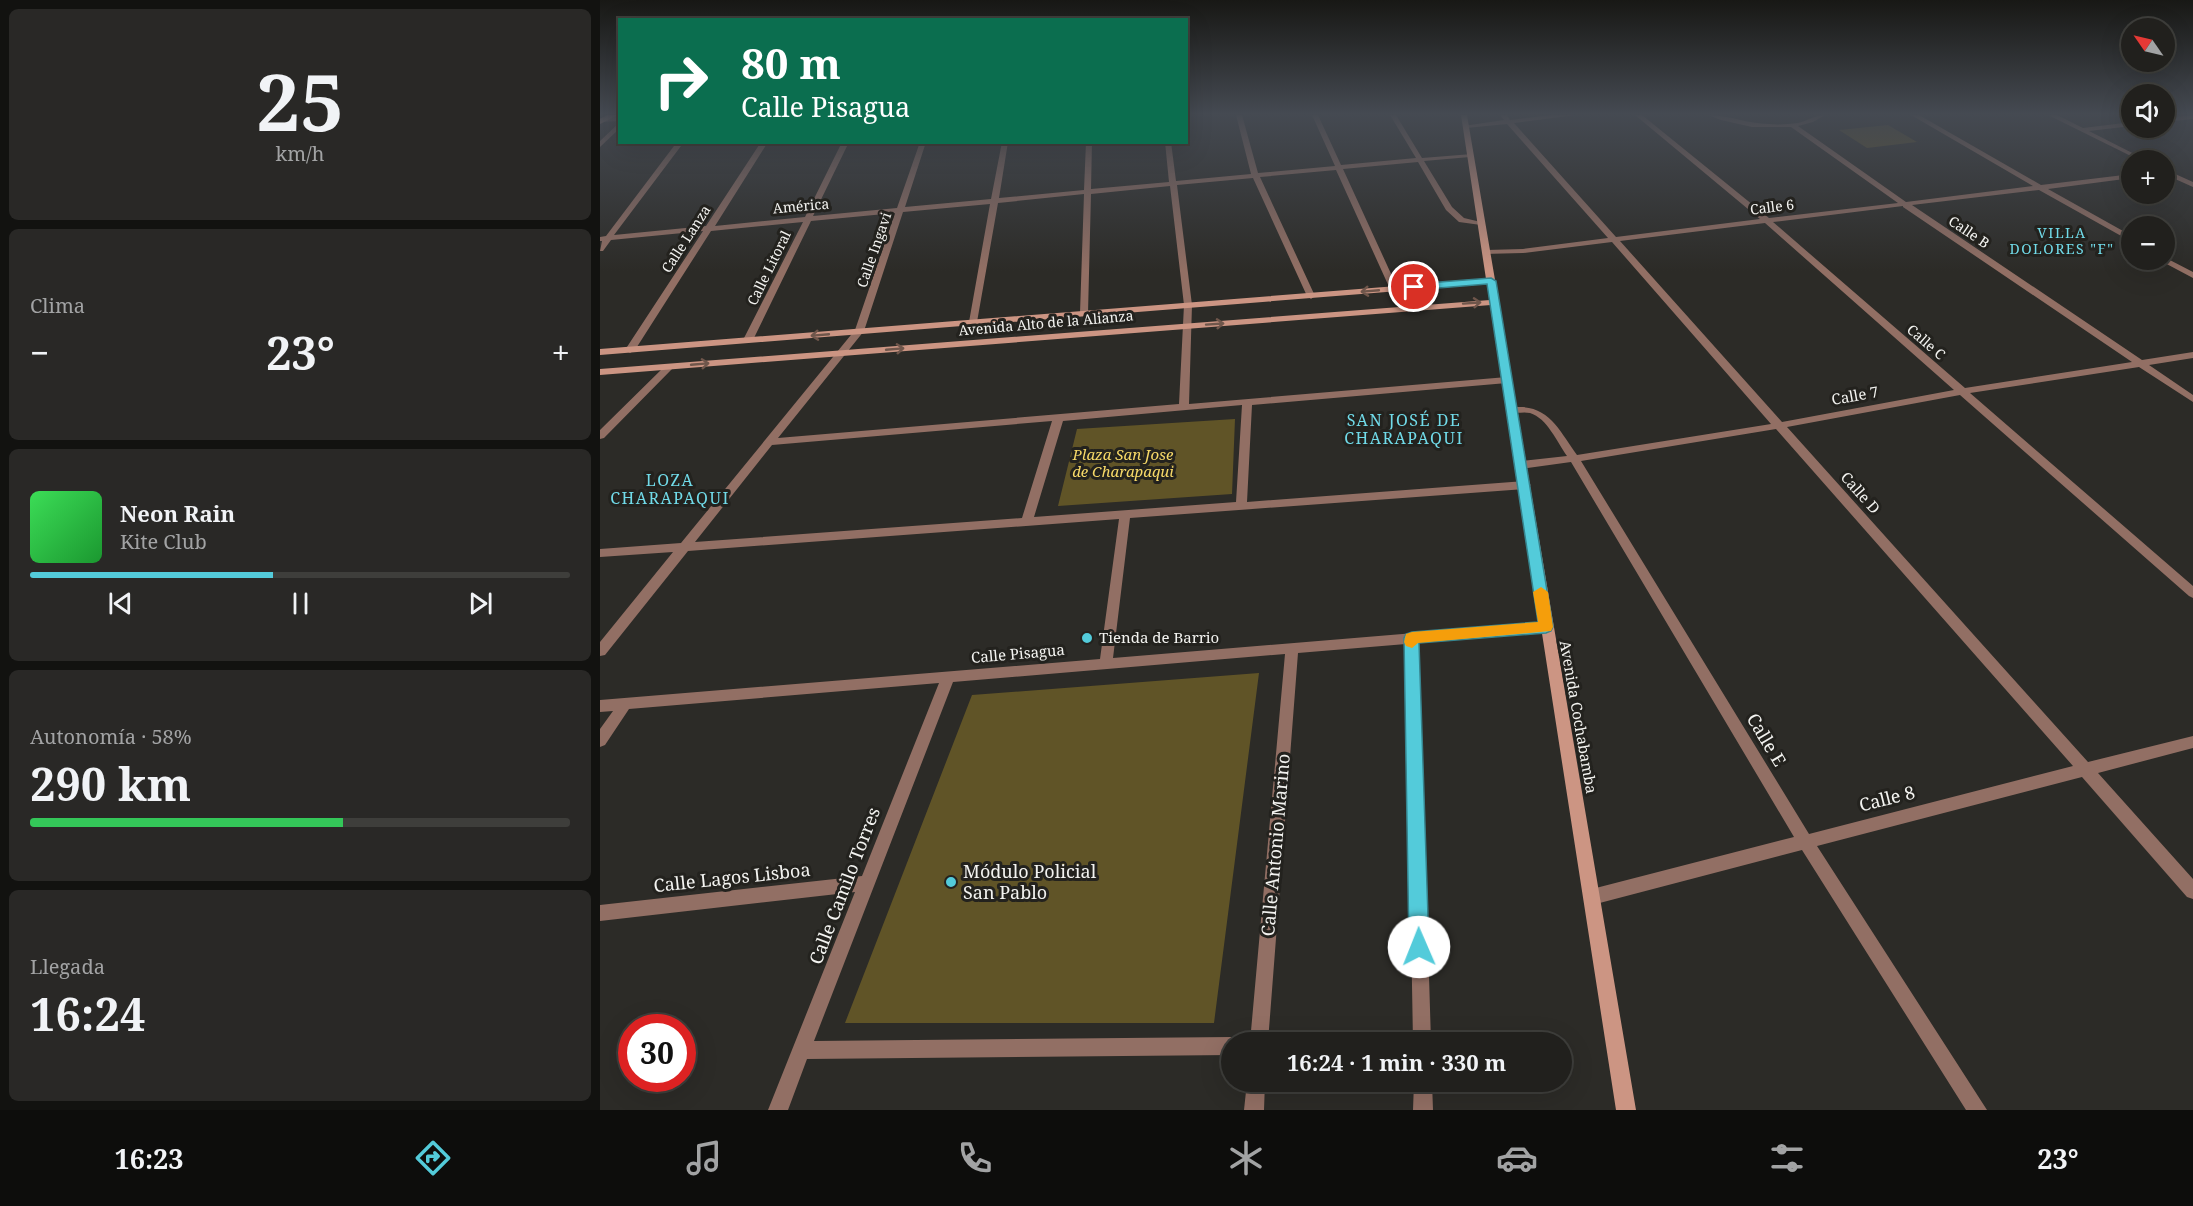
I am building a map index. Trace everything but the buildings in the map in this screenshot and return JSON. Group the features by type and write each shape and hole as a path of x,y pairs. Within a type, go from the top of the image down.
{"street":[{"path":"600,249 662,167"},
{"name":"Calle Lanza","path":"630,350 749,167"},
{"name":"Calle Litoral","path":"748,340 833,167"},
{"name":"Calle Ingavi","path":"600,651 859,331 915,167"},
{"path":"973,322 1000,167"},
{"path":"1084,314 1088,167"},
{"path":"1172,167 1188,305 1184,408"},
{"path":"1254,167 1311,296"},
{"name":"América","path":"600,239 1332,167"},
{"path":"1340,167 1394,289"},
{"path":"1423,167 1449,208 1462,220 1481,223"},
{"name":"Avenida Cochabamba","path":"1472,167 1626,1110"},
{"name":"Calle D","path":"1550,167 2193,891"},
{"name":"Calle C","path":"1700,167 1767,221 2193,593"},
{"name":"Calle B","path":"1852,167 2193,399"},
{"path":"2001,167 2121,234"},
{"path":"2175,176 2193,185"},
{"name":"Calle 6","path":"1486,252 1522,251 2121,177"},
{"path":"2175,265 2193,275"},
{"name":"Avenida Alto de la Alianza","path":"600,352 1491,281"},
{"name":"Avenida Alto de la Alianza","path":"600,372 1494,302"},
{"name":"Calle 7","path":"1521,465 1574,459 1961,392 2193,355"},
{"path":"600,436 669,367"},
{"path":"770,442 1507,380"},
{"path":"1241,506 1247,402"},
{"name":"Calle E","path":"1512,410 1532,410 1546,418 1574,459 1805,841 1977,1110"},
{"path":"1027,522 1058,419"},
{"path":"600,553 1525,485"},
{"path":"1106,664 1125,514"},
{"name":"Calle Pisagua","path":"600,706 1546,627"},
{"path":"1412,638 1422,1032"},
{"name":"Calle Antonio Marino","path":"1260,1032 1292,647"},
{"name":"Calle Camilo Torres","path":"778,1110 948,677"},
{"path":"600,741 626,703"},
{"name":"Calle 8","path":"1592,897 2193,742"},
{"name":"Calle Lagos Lisboa","path":"600,913 867,883"},
{"path":"802,1050 1221,1046"},
{"path":"1254,1110 1255,1092"},
{"path":"1423,1092 1423,1110"}],"green space":[{"name":"Plaza San Jose de Charapaqui","path":"1235,419 1232,494 1058,506 1077,429"},
{"path":"1259,673 1214,1023 845,1023 972,695"}],"slow traffic":[{"path":"1412,642 1412,638 1546,627 1541,592"}],"place":[{"name":"Tienda de Barrio","path":"1087,638"},
{"name":"Módulo Policial San Pablo","path":"951,882"}],"district":[{"name":"VILLA DOLORES \"F\"","path":"2062,242"},
{"name":"SAN JOSÉ DE CHARAPAQUI","path":"1404,429"},
{"name":"LOZA CHARAPAQUI","path":"670,489"}],"route":[{"path":"1414,287 1491,281 1546,627 1412,638 1419,947"}]}
